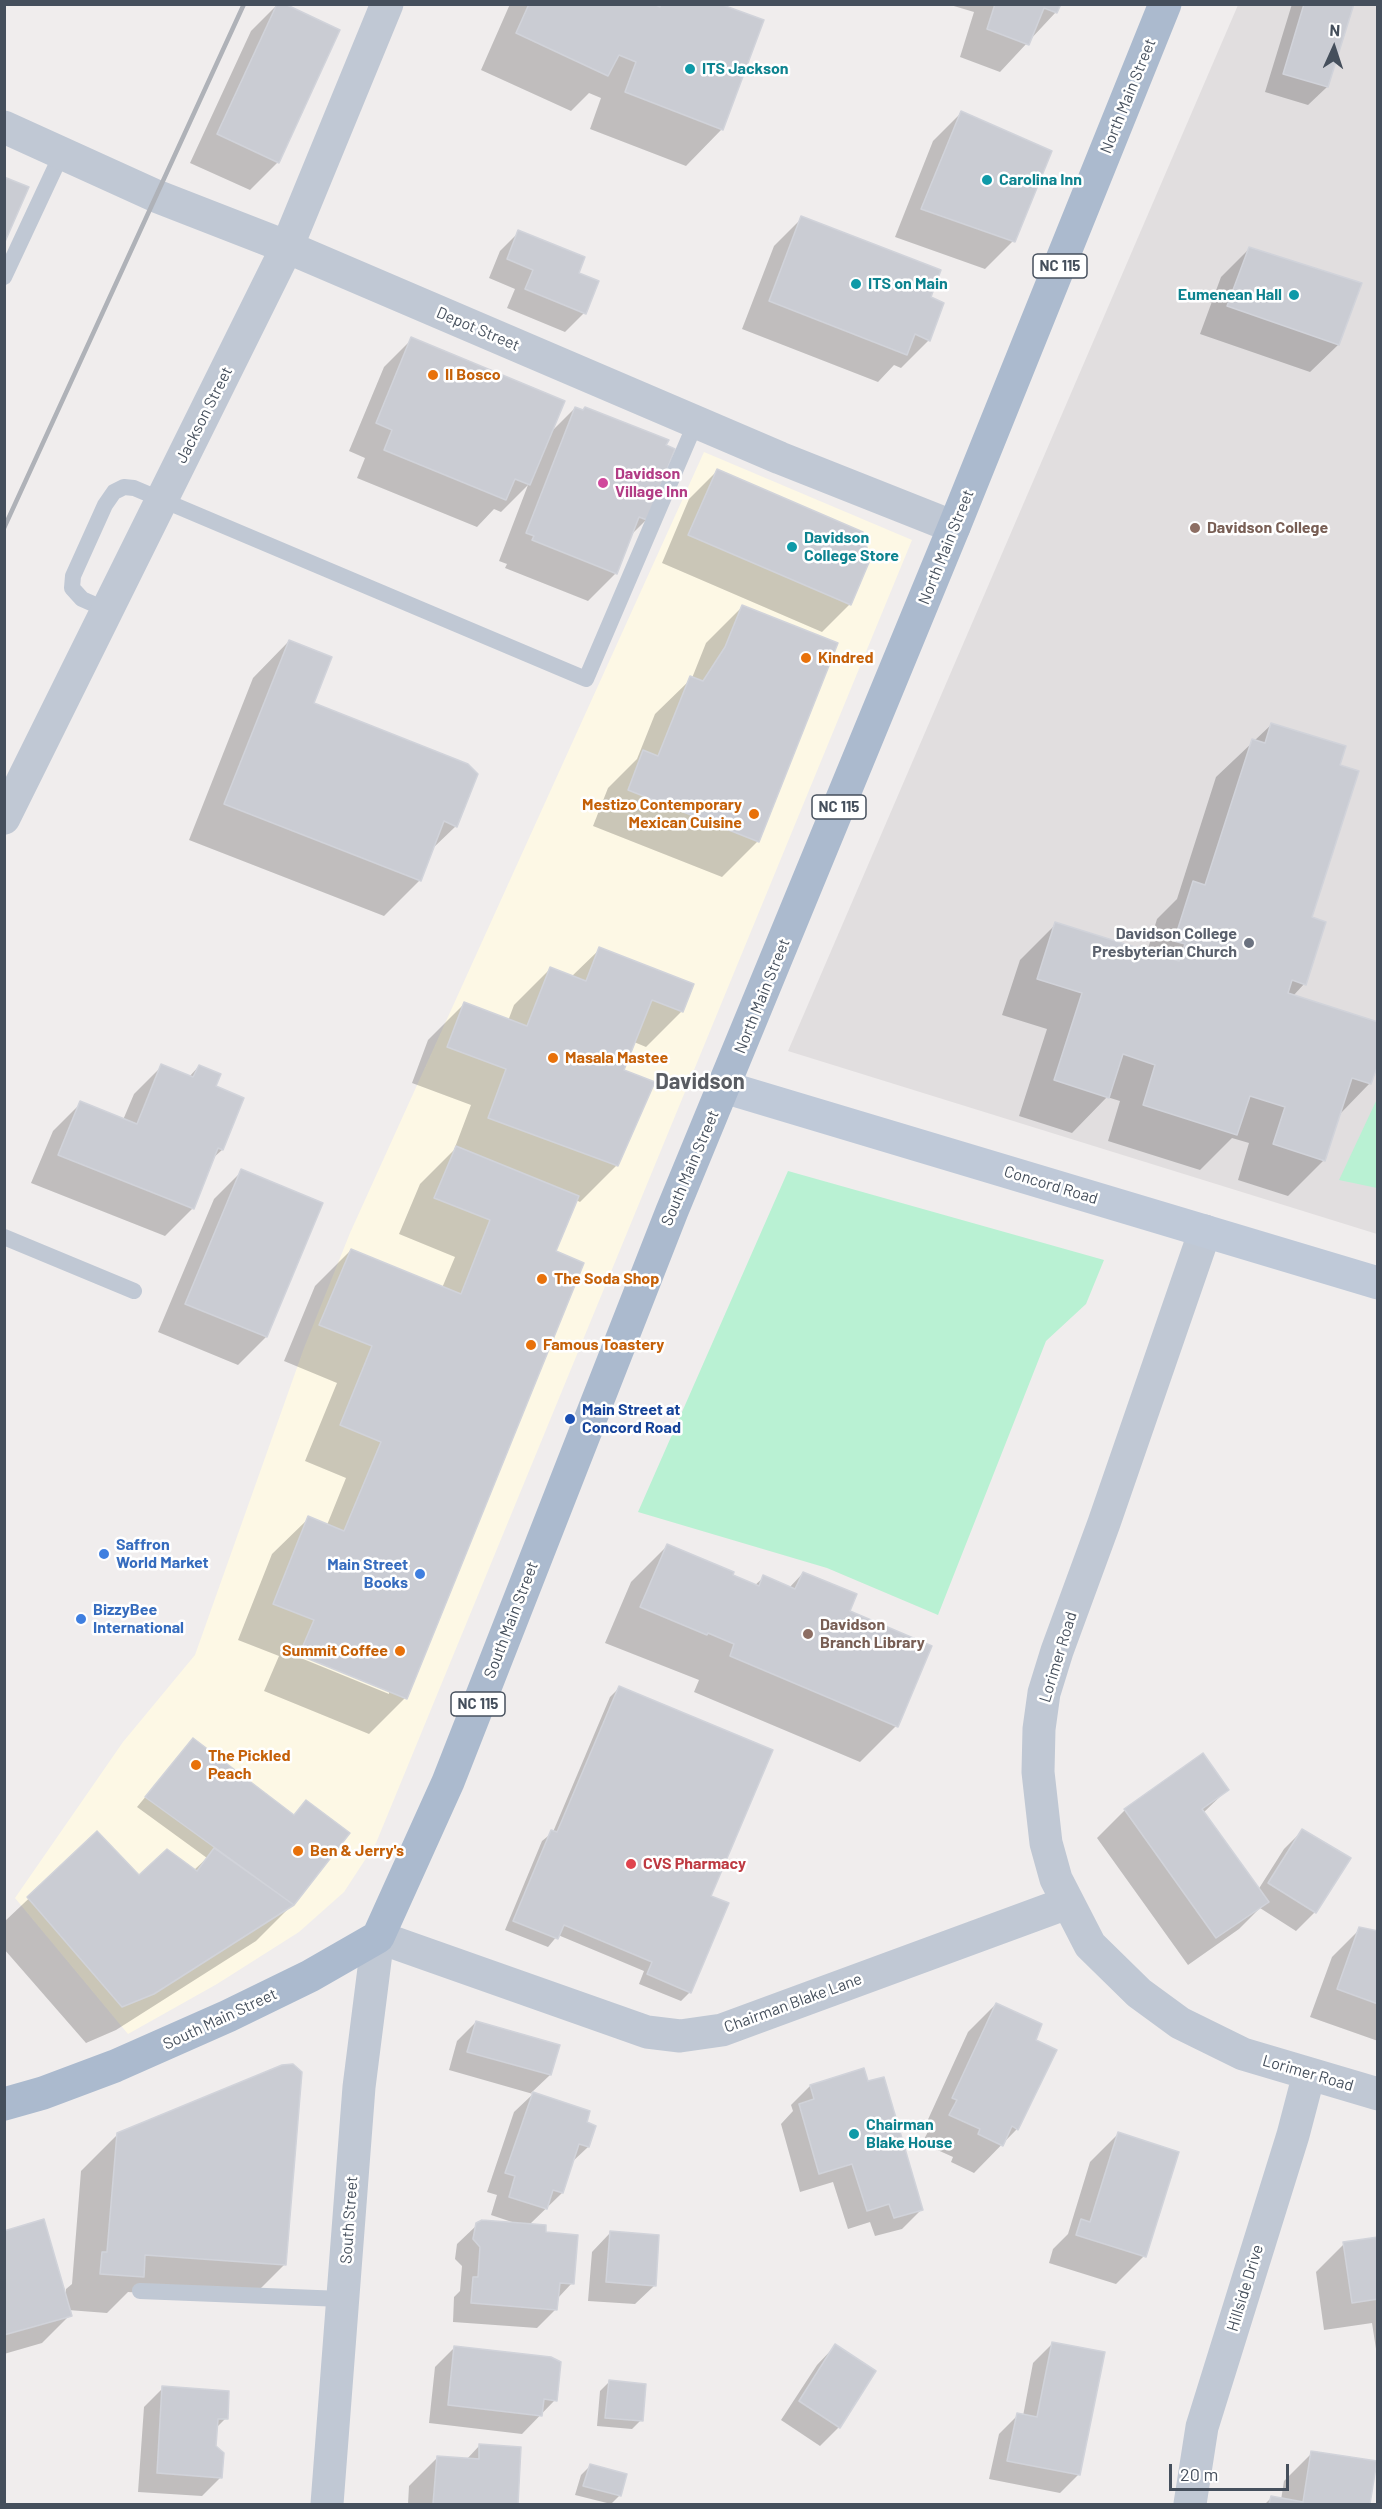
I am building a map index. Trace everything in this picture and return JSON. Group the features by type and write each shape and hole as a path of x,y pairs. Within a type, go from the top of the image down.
{"main road":[{"name":"North Main Street","path":"724,1087 954,527 1165,4"},
{"name":"Concord Road","path":"724,1087 1377,1283"},
{"name":"South Main Street","path":"4,2104 43,2093 115,2066 228,2016 310,1976 378,1937 448,1782 672,1211 724,1087"}],"street":[{"name":"Jackson Street","path":"4,818 287,248 387,4"},
{"name":"Depot Street","path":"4,127 156,196 287,248 696,422 954,527"},
{"name":"Lorimer Road","path":"1205,1231 1044,1693 1039,1730 1038,1772 1046,1843 1056,1879 1090,1945 1139,1993 1180,2023 1243,2054 1377,2094"},
{"name":"Chairman Blake Lane","path":"378,1937 646,2032 680,2036 722,2030 1067,1903"},
{"name":"South Street","path":"327,2505 359,2087 378,1937"},
{"name":"Hillside Drive","path":"1190,2505 1202,2427 1293,2135 1309,2074"}],"lane":[{"path":"4,277 62,153"},
{"path":"107,610 82,599 72,588 73,576 105,505 114,492 124,487 134,488 160,501 586,679 696,422"},
{"path":"4,1238 134,1290"},
{"path":"140,2290 342,2299"}],"shaded area":[{"name":"Davidson College","path":"1238,5 1377,5 1377,1234 788,1051"},
{"path":"704,452 912,540 376,1843 344,1892 299,1932 217,1984 128,2034 15,1898 123,1742 195,1655 304,1348 350,1233"}],"green space":[{"path":"1377,1099 1377,1188 1339,1180"},
{"path":"788,1171 1104,1260 1086,1304 1046,1341 938,1615 827,1568 638,1512"}],"building":[{"path":"277,4 285,4 340,30 279,163 217,134"},
{"name":"ITS Jackson","path":"529,4 654,4 660,7 661,4 720,4 764,20 723,130 625,92 636,62 619,55 608,76 516,33"},
{"path":"995,4 1061,4 1057,13 1044,8 1029,45 987,29"},
{"path":"1304,4 1354,4 1328,87 1283,74"},
{"name":"Carolina Inn","path":"961,111 1052,151 1015,242 921,209"},
{"path":"4,177 29,187 4,244"},
{"name":"ITS on Main","path":"801,216 941,270 931,297 944,303 930,341 915,334 907,355 769,301"},
{"path":"518,230 585,257 579,273 599,281 586,314 525,289 533,270 507,259"},
{"name":"Eumenean Hall","path":"1249,247 1362,283 1339,345 1227,306"},
{"path":"411,337 565,401 530,485 515,479 506,500 384,450 392,430 376,423"},
{"name":"Davidson Village Inn","path":"575,407 583,410 585,407 669,440 666,445 675,449 647,520 639,517 617,574 532,540 534,536 526,533"},
{"name":"Davidson College Store","path":"717,469 863,532 870,560 851,605 688,535"},
{"path":"742,605 838,643 759,842 628,790 643,750 658,756 690,676 703,681 725,647"},
{"path":"289,640 332,657 314,703 468,764 478,774 457,827 444,821 421,881 224,804"},
{"name":"Davidson College Presbyterian Church","path":"1271,723 1346,746 1340,765 1359,771 1312,917 1326,922 1306,985 1292,980 1288,993 1378,1022 1378,1065 1371,1084 1352,1078 1325,1161 1273,1144 1285,1107 1250,1096 1237,1135 1143,1105 1155,1065 1123,1054 1109,1098 1054,1080 1082,993 1037,979 1055,922 1179,961 1185,944 1174,941 1193,881 1205,885 1252,739 1265,743"},
{"name":"Masala Mastee","path":"599,947 694,984 683,1012 652,1000 624,1070 655,1082 618,1166 488,1118 506,1069 447,1047 464,1002 527,1026 550,967 586,981"},
{"path":"161,1064 193,1077 199,1065 221,1074 216,1086 244,1098 223,1150 218,1148 194,1209 58,1155 80,1101 137,1124"},
{"path":"456,1146 579,1196 556,1251 584,1263 407,1699 299,1655 314,1620 273,1604 308,1516 344,1531 381,1442 340,1425 372,1346 319,1325 351,1249 461,1294 490,1220 434,1198"},
{"path":"241,1169 323,1203 267,1337 185,1304"},
{"name":"Davidson Branch Library","path":"667,1544 734,1572 733,1575 759,1586 763,1575 795,1589 803,1572 857,1594 850,1611 932,1646 898,1727 730,1656 734,1644 640,1607"},
{"name":"CVS Pharmacy","path":"619,1686 773,1750 711,1896 729,1903 691,1993 647,1974 652,1962 564,1925 558,1939 513,1921 551,1830 557,1832"},
{"path":"193,1738 294,1815 306,1800 350,1833 294,1905 145,1797"},
{"path":"1203,1753 1229,1790 1202,1809 1269,1902 1216,1938 1124,1809"},
{"path":"1302,1829 1351,1858 1316,1913 1268,1883"},
{"path":"97,1831 139,1875 167,1849 197,1871 214,1848 294,1905 154,1994 122,2007 27,1897"},
{"path":"1359,1927 1378,1931 1378,2004 1337,1989"},
{"path":"996,2003 1042,2024 1036,2040 1057,2050 1018,2130 1012,2126 1003,2146 978,2134 980,2129 949,2115 957,2100 952,2098"},
{"path":"476,2021 560,2045 551,2075 467,2052"},
{"path":"293,2064 302,2072 286,2265 145,2255 144,2277 100,2274 102,2252 107,2252 117,2133 282,2065"},
{"name":"Chairman Blake House","path":"864,2068 868,2081 884,2077 923,2210 894,2218 889,2204 867,2211 852,2164 819,2174 799,2104 814,2099 810,2085"},
{"path":"533,2092 590,2111 587,2122 596,2126 589,2147 579,2144 563,2193 553,2190 547,2209 509,2197 515,2176 505,2173"},
{"path":"1118,2132 1179,2152 1146,2257 1076,2235 1081,2219 1090,2222"},
{"path":"44,2219 72,2316 4,2335 4,2231"},
{"path":"482,2220 546,2225 546,2232 578,2235 574,2284 560,2283 557,2310 471,2303 473,2277 478,2277 480,2247 473,2239 476,2223"},
{"path":"610,2231 659,2235 656,2286 606,2282"},
{"path":"1378,2237 1378,2299 1352,2303 1343,2242"},
{"path":"1052,2342 1105,2352 1080,2475 1007,2461 1017,2413 1037,2417"},
{"path":"835,2344 876,2371 840,2428 799,2401"},
{"path":"454,2346 551,2357 561,2362 557,2401 544,2399 542,2416 448,2405"},
{"path":"609,2380 646,2384 643,2421 605,2418"},
{"path":"162,2386 229,2391 228,2419 218,2419 216,2446 224,2453 222,2478 157,2473"},
{"path":"479,2444 521,2447 518,2504 433,2504 437,2456 479,2459"},
{"path":"1311,2451 1377,2461 1370,2504 1269,2504 1271,2496 1303,2502"},
{"path":"590,2464 627,2474 621,2496 583,2486"}],"railway":[{"path":"4,528 244,4"}],"place":[{"name":"ITS Jackson","path":"690,69"},
{"name":"Carolina Inn","path":"987,180"},
{"name":"ITS on Main","path":"856,284"},
{"name":"Eumenean Hall","path":"1294,295"},
{"name":"Il Bosco","path":"433,375"},
{"name":"Davidson Village Inn","path":"603,483"},
{"name":"Davidson College","path":"1195,528"},
{"name":"Davidson College Store","path":"792,547"},
{"name":"Kindred","path":"806,658"},
{"name":"Mestizo Contemporary Mexican Cuisine","path":"754,814"},
{"name":"Davidson College Presbyterian Church","path":"1249,943"},
{"name":"Masala Mastee","path":"553,1058"},
{"name":"The Soda Shop","path":"542,1279"},
{"name":"Famous Toastery","path":"531,1345"},
{"name":"Main Street at Concord Road","path":"570,1419"},
{"name":"Saffron World Market","path":"104,1554"},
{"name":"Main Street Books","path":"420,1574"},
{"name":"BizzyBee International","path":"81,1619"},
{"name":"Davidson Branch Library","path":"808,1634"},
{"name":"Summit Coffee","path":"400,1651"},
{"name":"The Pickled Peach","path":"196,1765"},
{"name":"Ben & Jerry's","path":"298,1851"},
{"name":"CVS Pharmacy","path":"631,1864"},
{"name":"Chairman Blake House","path":"854,2134"}],"district":[{"name":"Davidson","path":"700,1082"}]}
